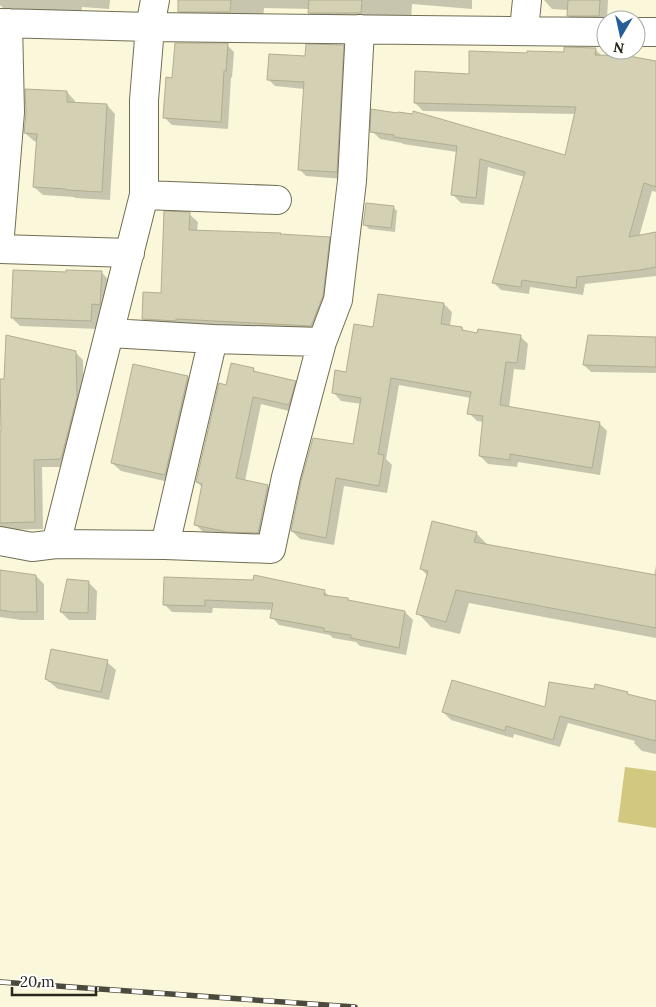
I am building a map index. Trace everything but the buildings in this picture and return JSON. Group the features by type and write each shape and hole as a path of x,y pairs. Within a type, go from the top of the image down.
{"street":[{"path":"56,544 144,195 144,100 150,27 155,0"},
{"path":"524,30 527,0"},
{"path":"0,235 10,112 4,24 596,32"},
{"path":"0,541 32,547 56,544 165,545 271,549 286,477 322,342 338,300 352,181 360,29"},
{"path":"144,195 276,200"},
{"path":"0,249 130,253"},
{"path":"110,333 213,339 322,342"},
{"path":"165,545 213,339"}],"shaded area":[{"path":"625,767 656,771 656,828 618,822"}],"railway":[{"path":"0,982 355,1007"}]}
